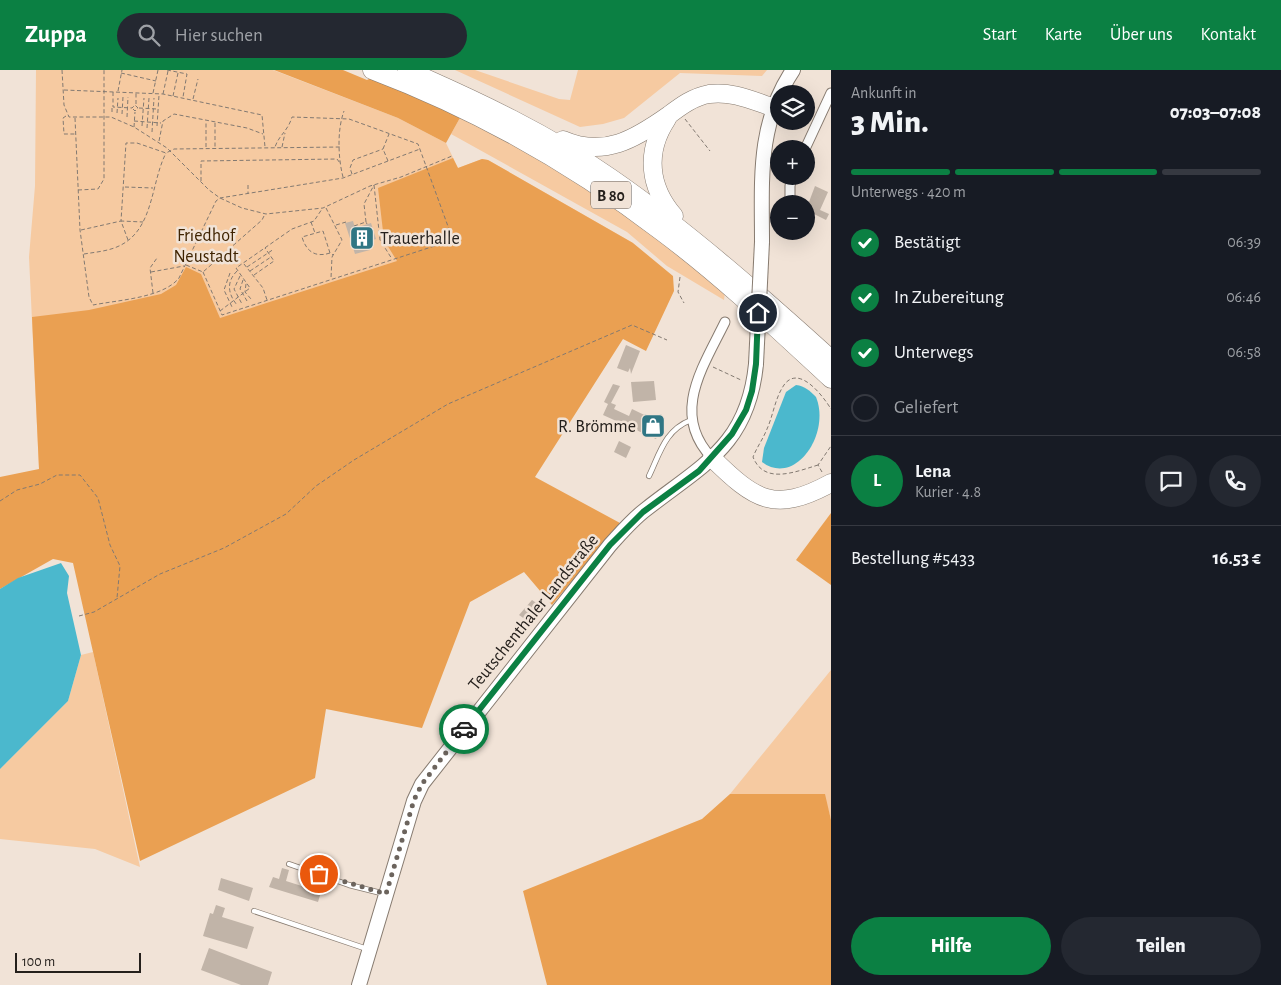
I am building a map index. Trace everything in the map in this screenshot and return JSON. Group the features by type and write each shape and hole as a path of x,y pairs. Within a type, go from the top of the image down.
{"highway":[{"name":"B 80","path":"372,70 504,130 607,192 663,232 827,368"},
{"name":"B 80","path":"407,70 505,116 610,177 700,244 827,368"},
{"path":"505,116 572,144 600,148 617,145 633,139 696,98 721,94 741,96 770,106"},
{"path":"674,111 656,141 652,157 653,179 665,205 700,244"},
{"path":"827,368 831,385"},
{"path":"712,458 745,488 771,499 796,499 811,495 830,483"}],"street":[{"name":"Teutschenthaler Landstraße","path":"784,85 793,70"},
{"path":"809,140 831,93"},
{"name":"Teutschenthaler Landstraße","path":"359,985 414,800 432,770 610,545 643,512 694,475 712,458 732,434 746,410 752,391 756,364 764,148 770,117"},
{"path":"712,458 698,440 691,420 693,394 725,322"}],"lane":[{"path":"649,476 671,432 679,425 691,420"},
{"path":"289,864 349,885 386,894"},
{"path":"254,911 370,950"}],"path":[{"path":"62,70 67,115"},
{"path":"78,190 95,190 104,182 104,70"},
{"path":"118,92 122,70"},
{"path":"153,94 158,70"},
{"path":"163,94 167,70 188,74 182,98"},
{"path":"173,96 178,72"},
{"path":"121,73 156,81"},
{"path":"193,100 198,79"},
{"path":"63,90 163,94 262,114 265,148"},
{"path":"112,112 113,92"},
{"path":"136,93 136,105 138,108"},
{"path":"157,126 160,94"},
{"path":"122,114 123,97"},
{"path":"127,117 128,97"},
{"path":"117,113 118,98"},
{"path":"142,126 144,98"},
{"path":"147,128 148,98"},
{"path":"152,132 154,98"},
{"path":"112,107 132,108 136,105"},
{"path":"132,108 135,111"},
{"path":"134,127 135,111 138,108 158,109"},
{"path":"343,178 340,164 340,147 344,111"},
{"path":"674,111 710,151"},
{"path":"159,142 165,118 174,114 247,128 264,134"},
{"path":"67,115 75,118 105,117 134,127 159,142 220,198 242,208 266,214 323,208 374,184 428,167 452,156"},
{"path":"67,115 63,118 64,134 76,134"},
{"path":"150,272 185,265 203,272 222,315 453,240 428,167 418,144 342,118 292,117 282,147"},
{"path":"75,118 80,230 92,304 154,293 171,287 185,265 216,201 220,198 343,178 420,150"},
{"path":"134,120 162,124"},
{"path":"206,120 206,148"},
{"path":"215,122 216,148"},
{"path":"275,147 278,139 286,132"},
{"path":"352,175 350,168 353,160 383,149 390,134"},
{"path":"128,241 121,221 126,143 137,143 166,152 174,149 206,148 340,147"},
{"path":"383,149 388,162"},
{"path":"83,254 116,247 128,241 144,222 166,152"},
{"path":"201,182 201,160 337,159 340,164"},
{"path":"354,226 366,223 364,204 374,184"},
{"path":"374,184 380,240 392,260"},
{"path":"248,185 248,194"},
{"path":"124,187 154,188"},
{"path":"326,207 342,240 333,255 330,266 331,279"},
{"path":"238,305 234,301 229,285 238,271 236,268 292,229 311,222 323,208"},
{"path":"203,272 262,220 266,214"},
{"path":"80,230 121,221 144,222"},
{"path":"311,222 315,234"},
{"path":"335,225 346,222"},
{"path":"330,253 322,255 314,253 304,245 302,237 324,231 330,253 333,255"},
{"path":"253,275 274,261 265,248"},
{"path":"247,267 274,249"},
{"path":"250,271 272,256"},
{"path":"154,293 150,272 152,262 157,258"},
{"path":"244,263 263,288 267,300"},
{"path":"220,311 250,288 238,271"},
{"path":"230,273 224,287 229,304 232,307"},
{"path":"241,275 234,286 242,304"},
{"path":"680,277 678,292 684,303"},
{"path":"244,279 240,286 242,295 247,301"},
{"path":"245,292 247,283"},
{"path":"245,292 251,299"},
{"path":"79,616 94,612 160,574 224,548 286,514 316,486 354,460 448,404 632,325 667,340"},
{"path":"705,364 746,383"},
{"path":"831,408 822,394 808,382 799,378 792,379 784,384 767,430 753,457 757,468 766,474 796,472 818,465 831,446"},
{"path":"818,465 830,483"},
{"path":"0,501 17,490 40,484 56,475 80,475 98,498 110,545 120,566 117,599"}],"green space":[{"name":"Friedhof Neustadt","path":"36,70 273,70 398,118 446,143 458,168 482,159 488,160 633,243 39,469 29,257 35,186"},
{"path":"455,70 475,70 559,99 570,100 578,70 767,70 762,76 680,73 624,118 603,124 580,127"},
{"path":"461,116 515,144 630,215 725,292 724,300 667,266 627,232 451,134"},
{"path":"93,652 140,867 95,849 0,839 0,769 68,701 81,655"},
{"path":"831,670 831,820 824,794 730,794"}],"shaded area":[{"path":"274,70 343,70 367,80 375,76 461,116 446,143 398,118"},
{"path":"453,158 458,168 482,159 488,160 633,243 673,276 674,291 646,351 623,339 535,477 620,523 552,605 524,572 470,602 422,728 326,709 315,778 140,861 73,563 53,559 0,589 0,477 39,469 32,317 89,310 161,294 176,285 186,267 201,274 220,318 397,261 384,240 378,188"},
{"path":"831,513 831,585 796,560"},
{"path":"730,794 825,794 831,820 831,985 547,985 523,891 702,819"}],"water":[{"path":"796,385 805,388 816,397 819,411 819,426 807,453 798,462 786,468 774,468 762,462 764,448 786,392"},
{"path":"61,563 69,576 67,593 81,655 68,701 0,769 0,589 18,578"}],"building":[{"path":"815,186 828,192 820,210 829,214 826,220 815,214 815,195 812,195"},
{"name":"Trauerhalle","path":"353,221 355,228 371,223 376,239 367,242 370,250 355,254 345,223"},
{"path":"626,345 640,351 631,374 630,368 628,372 617,368"},
{"path":"654,381 656,400 633,402 631,382"},
{"path":"613,384 620,386 611,403 616,405 614,409 629,416 632,409 663,424 656,439 603,415 608,404 604,402"},
{"path":"619,441 631,447 626,458 614,452"},
{"path":"532,600 542,607 529,622 519,615"},
{"path":"282,868 289,870 286,881 308,888 311,877 318,879 315,890 321,892 318,902 269,887 273,877 279,879"},
{"path":"221,878 253,888 249,901 218,890"},
{"path":"216,905 225,908 222,917 254,927 247,949 203,936 210,913 213,914"},
{"path":"209,948 272,972 268,985 241,985 201,970"}],"way so far":[{"path":"319,874 349,885 386,894 414,800 422,784 464,729"}],"place":[{"name":"Trauerhalle","path":"362,238"},
{"name":"R. Brömme","path":"653,426"}],"route":[{"path":"464,729 610,545 643,512 699,471 720,449 737,427 746,410 752,391 756,364 758,313"}]}
